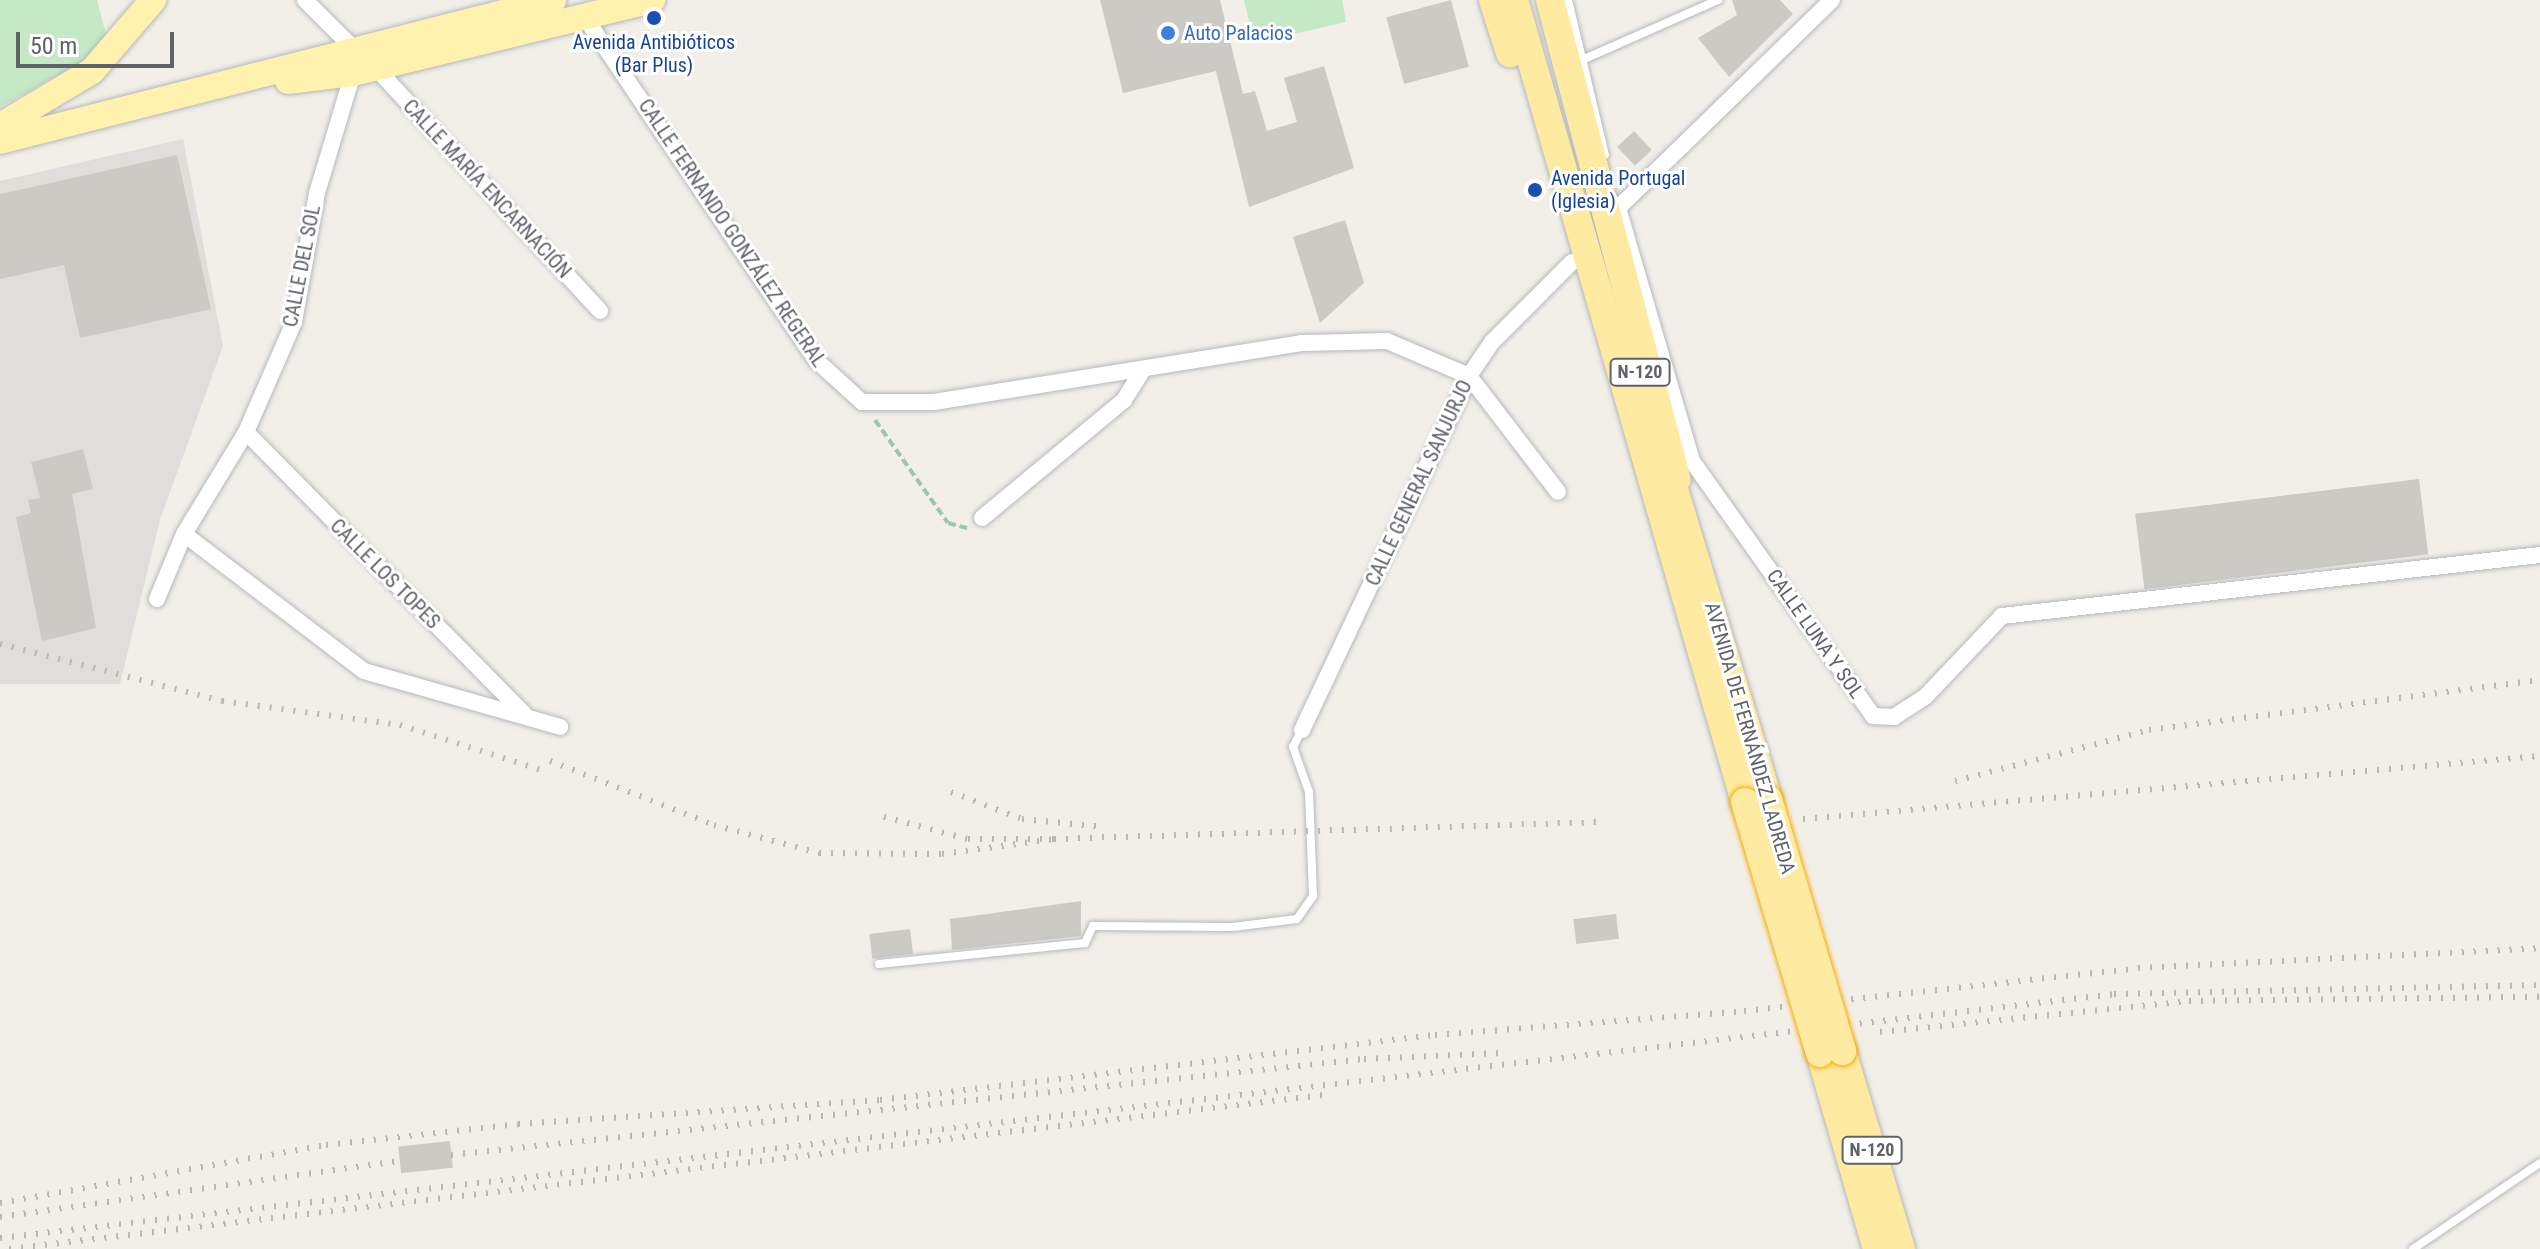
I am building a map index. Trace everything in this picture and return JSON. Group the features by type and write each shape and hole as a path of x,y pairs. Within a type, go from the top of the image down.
{"highway":[{"path":"1493,0 1585,244 1675,521"},
{"name":"N-120","path":"1514,0 1585,244"},
{"name":"N-120","path":"1528,0 1585,244"},
{"path":"1550,0 1650,354 1675,521"},
{"name":"AVENIDA DE FERNÁNDEZ LADREDA","path":"1585,244 1675,521 1831,1052 1901,1249"},
{"name":"AVENIDA DE FERNÁNDEZ LADREDA","path":"1831,1052 1877,1249"}],"main road":[{"path":"0,126 77,82 153,0"},
{"path":"360,63 553,0"},
{"path":"0,141 225,88 360,63 652,0"},
{"path":"77,82 92,119"}],"street":[{"name":"CALLE MARÍA ENCARNACIÓN","path":"305,0 360,63 600,311"},
{"path":"1618,208 1832,0"},
{"name":"CALLE FERNANDO GONZÁLEZ REGERAL","path":"584,16 817,361 862,402"},
{"name":"CALLE DEL SOL","path":"157,599 184,534 246,432 294,322 317,193 360,63"},
{"name":"CALLE LUNA Y SOL","path":"1618,208 1692,461 1873,716 1894,717 1926,696 2002,616 2540,555"},
{"name":"CALLE GENERAL SANJURJO","path":"1302,730 1469,376 1492,342 1585,244"},
{"path":"862,402 934,402 1142,371 1301,343 1387,341 1469,376 1558,492"},
{"path":"982,518 1124,400 1142,371"},
{"name":"CALLE LOS TOPES","path":"246,432 525,715"},
{"path":"184,534 364,671 560,727"}],"lane":[{"path":"1568,0 1618,208"},
{"path":"1582,60 1718,0"},
{"path":"1587,136 1591,95"},
{"path":"879,964 1085,943 1093,926 1233,927 1297,919 1313,896 1309,792 1293,747 1302,730"},
{"path":"2413,1249 2540,1163"}],"path":[{"path":"862,402 948,523 966,529 982,518"}],"shaded area":[{"path":"183,139 223,346 160,520 120,684 0,684 0,181"}],"green space":[{"path":"0,0 97,0 106,34 85,60 0,107"},
{"path":"1244,0 1342,0 1346,22 1254,43"}],"building":[{"path":"1100,0 1220,0 1243,94 1255,91 1267,131 1297,122 1284,78 1324,66 1354,168 1249,207 1216,71 1123,93"},
{"path":"1451,0 1469,67 1404,84 1386,17"},
{"path":"1732,0 1780,0 1793,14 1729,77 1698,38 1737,15"},
{"path":"1634,131 1652,150 1635,166 1617,147"},
{"path":"177,155 211,309 80,338 64,265 0,279 0,194"},
{"path":"1345,220 1364,283 1320,323 1293,237"},
{"path":"83,449 93,489 72,494 96,628 42,641 16,517 31,513 28,500 40,498 31,462"},
{"path":"2419,479 2428,554 2144,589 2135,514"},
{"path":"1081,901 1081,936 952,950 950,919"},
{"path":"1616,914 1619,939 1576,944 1573,919"},
{"path":"910,929 913,954 872,959 869,934"},
{"path":"450,1141 453,1168 401,1173 398,1146"}],"railway":[{"path":"0,644 222,701 400,725 544,771"},
{"path":"1955,781 2149,730 2540,680"},
{"path":"1803,819 2540,756"},
{"path":"550,761 714,825 819,853 942,854 1054,839 967,839 881,816"},
{"path":"951,792 1022,819 1105,827"},
{"path":"1054,839 1602,822"},
{"path":"0,1203 326,1145 518,1124 880,1100 1435,1035 1744,1011 2138,968 2540,948"},
{"path":"0,1238 2114,994 2540,985"},
{"path":"1880,1032 2189,1001 2540,997"},
{"path":"451,1155 1364,1059 1502,1053"},
{"path":"9,1249 1324,1095"},
{"path":"0,1217 399,1161"}],"place":[{"name":"Avenida Antibióticos (Bar Plus)","path":"654,18"},
{"name":"Auto Palacios","path":"1168,33"},
{"name":"Avenida Portugal (Iglesia)","path":"1535,190"}]}
